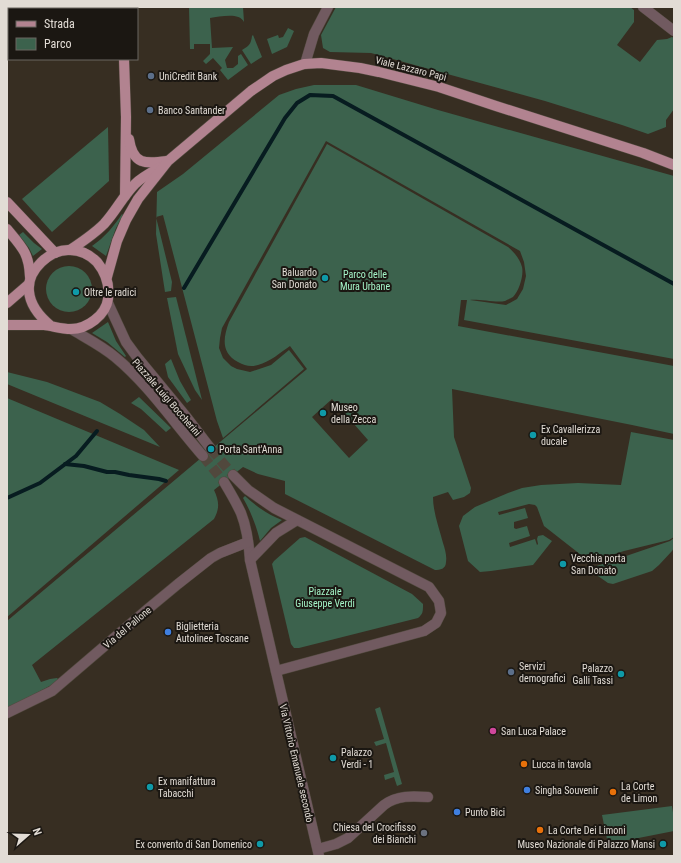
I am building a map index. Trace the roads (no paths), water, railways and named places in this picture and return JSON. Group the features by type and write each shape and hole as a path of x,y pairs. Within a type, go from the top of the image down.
{"main road":[{"path":"124,60 126,117 125,196"},
{"name":"Viale Lazzaro Papi","path":"70,250 95,233 104,224 136,183 166,163 251,90 278,74 305,64 321,63 360,68 439,87 643,153 674,165"},
{"path":"126,117 131,146 133,153 137,158 145,163 166,163"},
{"name":"Viale Lazzaro Papi","path":"107,277 117,241 126,220 138,199 166,163"},
{"path":"7,202 55,254"},
{"path":"7,229 24,251 28,259 30,281"},
{"path":"51,326 40,316 33,306 28,291 34,270 40,264 47,258 61,251 70,250 80,252 91,257 107,277"},
{"name":"Piazzale Luigi Boccherini","path":"7,325 27,324 71,329 80,327 100,315 108,303 109,292 107,277"},
{"path":"7,303 30,281"}],"street":[{"path":"305,64 314,34 328,7"},
{"path":"643,7 674,31"},
{"name":"Piazzale Luigi Boccherini","path":"108,303 126,342 188,418 211,449"},
{"name":"Piazzale Luigi Boccherini","path":"71,329 104,348 126,367 150,392 203,456"},
{"path":"224,482 242,515 250,560 276,670 424,631 436,623 441,613 439,601 429,588 274,508 248,490 233,475"},
{"path":"250,560 276,534 297,520"},
{"name":"Via del Pallone","path":"7,713 52,691 155,603 211,558 248,542"},
{"name":"Via Vittorio Emanuele secondo","path":"276,670 318,853"},
{"path":"318,853 348,838 390,801 407,796 428,797"}],"waterway":[{"path":"184,288 285,118 297,103 310,95 333,96 674,284"},
{"path":"7,498 40,483 76,456 97,431"},
{"path":"65,464 166,481"}],"tunnel":[{"path":"211,449 233,475"},
{"path":"203,456 224,482"}],"place":[{"name":"UniCredit Bank","path":"151,76"},
{"name":"Banco Santander","path":"150,110"},
{"name":"Baluardo San Donato","path":"325,278"},
{"name":"Oltre le radici","path":"76,292"},
{"name":"Museo della Zecca","path":"323,413"},
{"name":"Ex Cavallerizza ducale","path":"533,435"},
{"name":"Porta Sant'Anna","path":"211,449"},
{"name":"Vecchia porta San Donato","path":"563,564"},
{"name":"Biglietteria Autolinee Toscane","path":"168,632"},
{"name":"Servizi demografici","path":"511,672"},
{"name":"Palazzo Galli Tassi","path":"621,674"},
{"name":"San Luca Palace","path":"493,731"},
{"name":"Palazzo Verdi - 1","path":"333,758"},
{"name":"Lucca in tavola","path":"524,764"},
{"name":"Ex manifattura Tabacchi","path":"150,787"},
{"name":"Singha Souvenir","path":"527,790"},
{"name":"La Corte de Limon","path":"613,792"},
{"name":"Punto Bici","path":"457,812"},
{"name":"La Corte Dei Limoni","path":"540,830"},
{"name":"Chiesa del Crocifisso dei Bianchi","path":"424,833"},
{"name":"Ex convento di San Domenico","path":"260,844"},
{"name":"Museo Nazionale di Palazzo Mansi","path":"663,844"}],"park label":[{"name":"Parco delle Mura Urbane","path":"365,280"},
{"name":"Piazzale Giuseppe Verdi","path":"325,596"}]}
